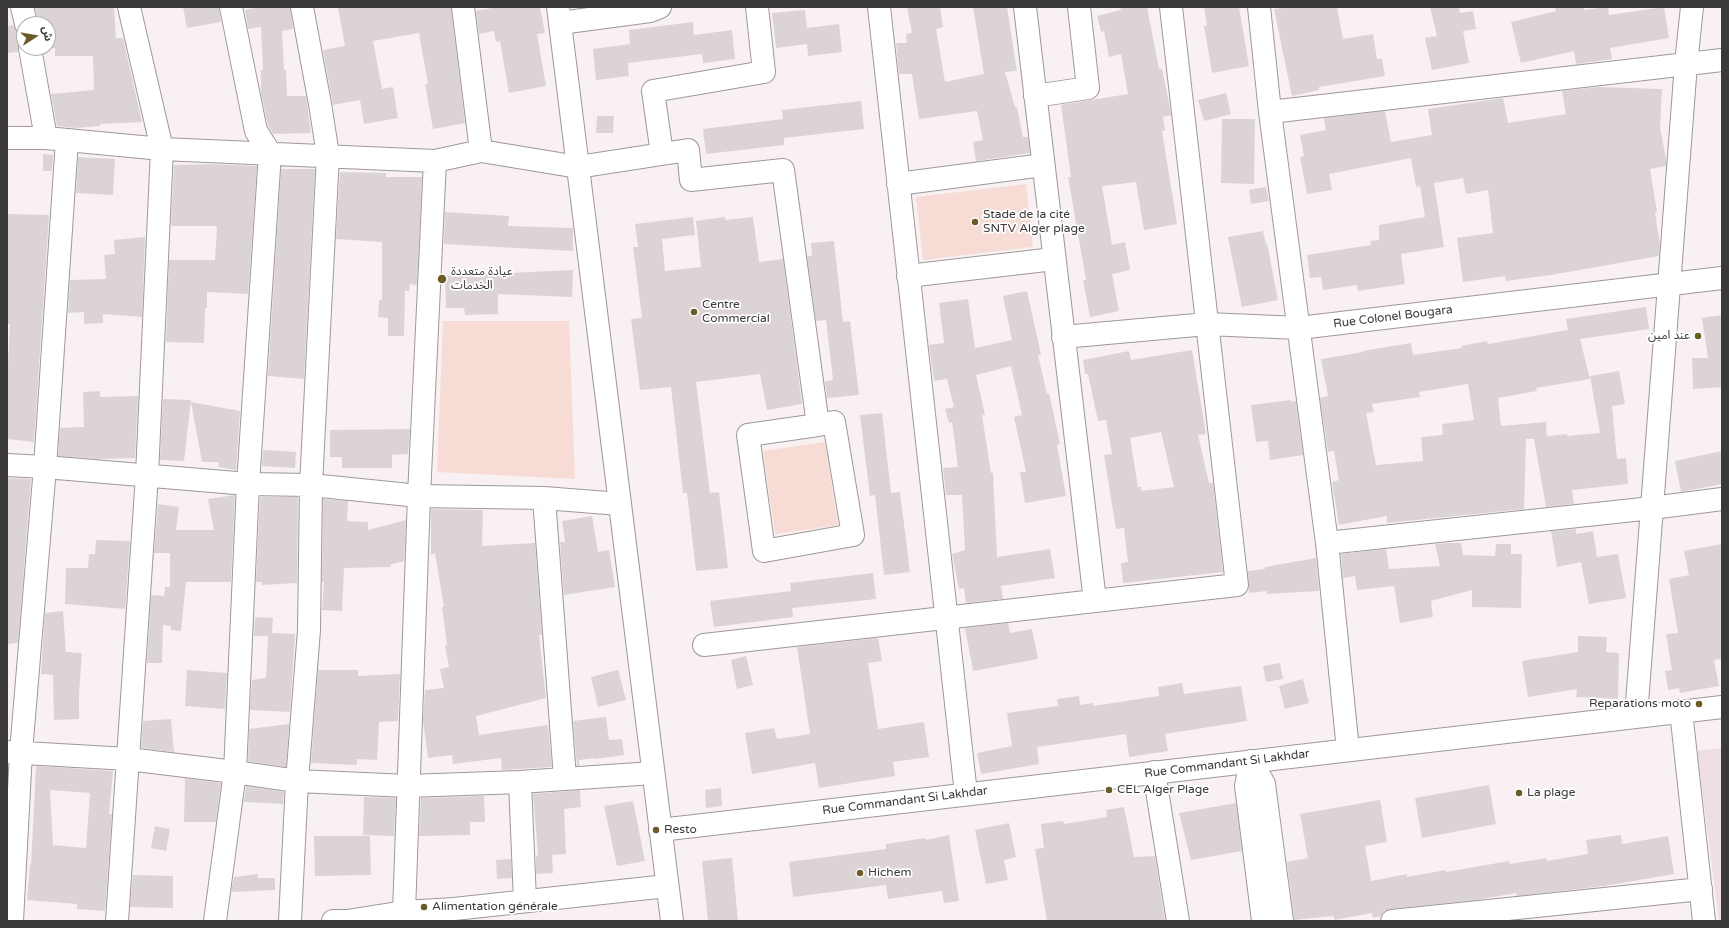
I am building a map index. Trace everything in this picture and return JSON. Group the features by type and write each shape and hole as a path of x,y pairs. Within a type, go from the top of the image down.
{"street":[{"path":"117,921 147,475 162,149 129,7"},
{"path":"215,921 235,772 248,484 270,153 256,131 231,7"},
{"path":"290,921 309,630 311,486 328,155 302,7"},
{"path":"463,7 481,151"},
{"path":"660,7 650,11 559,15 672,921"},
{"path":"662,154 652,91 764,72 757,7"},
{"path":"879,7 966,794"},
{"path":"1025,7 1095,601"},
{"path":"1035,96 1088,88 1079,7"},
{"path":"704,644 1237,585 1171,7"},
{"path":"1259,7 1270,112 1327,543 1348,750"},
{"path":"1636,716 1686,64 1692,7"},
{"path":"12,921 14,752 45,467 57,139 32,56"},
{"path":"1270,112 1722,60"},
{"path":"7,138 57,139 162,149 328,155 435,161 481,151 578,167 688,150 692,180 783,170 818,425"},
{"path":"404,912 419,496 435,161"},
{"path":"898,184 1043,165"},
{"path":"908,276 1054,259"},
{"name":"Rue Colonel Bougara","path":"1063,337 1207,324 1299,328 1722,278"},
{"path":"834,422 853,535 764,551 748,435 818,425 834,422"},
{"path":"7,466 45,467 248,484 311,486 419,496 544,498 620,504"},
{"path":"544,498 565,778"},
{"path":"1327,543 1722,499"},
{"name":"Rue Commandant Si Lakhdar","path":"660,830 1722,707"},
{"path":"1681,711 1704,921"},
{"path":"14,752 128,759 298,781 408,786 520,782 653,773"},
{"path":"1251,761 1246,786 1263,921"},
{"path":"1251,761 1264,784 1282,921"},
{"path":"1154,772 1178,921"},
{"path":"520,782 525,901"},
{"path":"332,921 371,919 404,912 455,915 525,901 667,886"},
{"path":"1392,921 1701,890"}],"shaded area":[{"name":"Stade de la cité SNTV Alger plage","path":"1026,184 1033,247 923,260 916,197"},
{"path":"443,321 569,321 575,479 437,472"},
{"path":"825,442 838,525 775,534 763,451"},
{"path":"1722,748 1722,921 1719,921 1697,751"}],"building":[{"path":"35,7 114,7 116,38 123,38 142,122 100,124 100,126 77,128 57,126 51,94 94,90 93,56 56,56 56,16 37,16"},
{"path":"183,7 219,7 221,22 187,28"},
{"path":"260,7 290,7 293,29 282,31 287,96 306,96 311,133 273,134 268,126 261,93 261,70 263,70 261,27 248,29 245,10"},
{"path":"338,7 451,7 465,123 433,129 425,84 428,84 419,33 373,41 382,89 393,87 398,118 364,124 360,100 333,105 323,50 345,46"},
{"path":"497,7 540,7 545,33 537,34 546,86 509,93 500,41 496,42 494,31 479,34 476,11"},
{"path":"907,7 940,7 943,27 936,29 945,82 984,74 973,7 1007,7 1017,71 1005,72 1015,107 1017,107 1023,137 1028,137 1030,153 976,161 973,142 983,140 977,111 919,119 912,74 899,74 896,43 907,43 906,34 912,33"},
{"path":"1120,7 1147,7 1159,69 1162,69 1171,115 1163,117 1165,131 1162,131 1177,224 1144,230 1136,182 1102,186 1112,245 1125,242 1130,270 1112,274 1119,311 1090,317 1083,280 1086,280 1068,177 1071,177 1061,105 1128,94 1121,54 1109,57 1104,31 1101,32 1097,16 1121,10"},
{"path":"1204,7 1239,7 1249,66 1212,73 1204,26 1207,26"},
{"path":"1293,7 1337,7 1343,39 1373,34 1377,59 1382,59 1385,76 1319,87 1319,90 1292,96 1274,9"},
{"path":"1430,7 1459,7 1460,13 1473,11 1476,29 1463,31 1469,63 1432,70 1425,38 1437,36"},
{"path":"1555,7 1584,7 1584,10 1608,7 1609,15 1664,7 1669,38 1610,48 1612,59 1576,64 1574,51 1521,63 1511,22 1556,11"},
{"path":"805,10 807,28 839,24 842,52 808,56 807,44 776,48 772,13"},
{"path":"693,22 694,35 732,30 735,59 703,63 702,54 628,63 629,76 596,80 593,49 630,44 629,30"},
{"path":"13,25 16,30 16,52 7,53 7,26"},
{"path":"1598,87 1662,89 1660,127 1666,166 1650,169 1657,212 1655,213 1660,244 1659,256 1551,275 1506,281 1505,276 1463,282 1457,238 1493,233 1488,190 1466,194 1463,178 1434,183 1444,247 1401,254 1405,284 1358,291 1357,285 1323,290 1321,277 1310,278 1307,255 1371,245 1370,241 1379,240 1379,225 1425,217 1420,186 1416,187 1411,158 1329,174 1332,190 1307,194 1300,157 1304,156 1300,135 1326,130 1324,118 1385,111 1391,142 1432,135 1428,109 1503,98 1508,123 1566,114 1562,91"},
{"path":"1226,93 1231,114 1204,121 1198,100"},
{"path":"861,101 864,129 784,138 784,145 706,154 703,129 783,119 782,110"},
{"path":"597,116 614,116 613,133 596,133"},
{"path":"1222,119 1255,119 1254,184 1221,183"},
{"path":"43,154 53,155 52,171 43,171"},
{"path":"78,157 115,159 113,195 76,193"},
{"path":"209,164 257,166 248,294 207,292 204,343 166,342 169,260 215,260 217,228 216,226 171,226 174,165"},
{"path":"281,169 315,169 304,379 268,376"},
{"path":"340,172 386,173 386,177 422,177 417,285 410,284 409,291 405,291 404,336 388,336 388,318 378,317 379,300 382,300 382,242 336,239"},
{"path":"1266,187 1269,201 1251,204 1249,190"},
{"path":"445,212 509,216 508,226 573,228 573,251 444,244"},
{"path":"7,214 49,215 34,442 7,439 10,324 7,324"},
{"path":"693,217 695,235 662,239 665,271 701,267 696,221 725,217 725,220 753,217 759,262 783,259 802,404 767,410 760,374 696,382 710,493 719,492 728,568 696,571 687,493 683,493 671,387 640,390 631,319 642,318 633,247 638,247 635,224"},
{"path":"1263,231 1266,244 1267,243 1278,300 1242,307 1228,237"},
{"path":"145,237 142,317 103,314 103,323 84,324 84,312 68,313 70,280 106,279 104,255 115,254 114,240"},
{"path":"834,241 843,322 850,321 859,395 827,398 825,381 833,380 826,320 816,321 807,256 812,256 811,243"},
{"path":"573,270 572,297 498,294 498,314 465,315 464,308 446,308 445,276"},
{"path":"1027,291 1041,355 1038,355 1047,394 1049,393 1060,444 1057,445 1066,496 1025,503 1020,472 1026,472 1014,417 1022,415 1011,366 976,375 985,415 982,415 991,473 993,473 997,557 1050,549 1055,578 1001,586 1003,599 966,603 964,588 959,589 952,554 965,550 962,495 946,495 943,468 958,467 952,422 949,423 945,409 954,407 947,379 934,381 929,345 944,343 939,303 968,299 975,348 1012,340 1003,296"},
{"path":"1646,307 1649,329 1580,339 1590,379 1536,388 1537,391 1498,398 1501,426 1546,422 1547,436 1600,433 1590,376 1619,371 1625,404 1612,406 1617,459 1626,458 1628,484 1572,490 1574,504 1546,507 1534,439 1526,439 1524,509 1387,523 1387,516 1339,525 1332,482 1339,480 1334,451 1328,452 1320,398 1328,396 1321,359 1411,343 1413,355 1462,348 1461,346 1487,341 1488,344 1568,330 1566,319","holes":["1468,384 1474,420 1442,424 1443,435 1421,437 1423,461 1376,465 1366,413 1374,412 1372,404 1420,397 1419,392"]},
{"path":"1722,315 1722,387 1693,389 1692,358 1708,358 1702,318"},
{"path":"1192,350 1206,434 1198,435 1209,483 1213,483 1223,572 1123,583 1121,563 1128,562 1124,528 1116,529 1104,455 1112,454 1106,420 1098,421 1088,374 1085,374 1083,360 1129,351 1131,360","holes":["1161,432 1174,487 1141,491 1141,487 1138,487 1130,438"]},
{"path":"100,391 100,397 138,396 135,458 98,459 58,456 60,428 84,427 83,392"},
{"path":"163,399 191,400 184,461 160,460"},
{"path":"1291,400 1291,402 1296,401 1303,455 1270,460 1268,441 1256,442 1251,405"},
{"path":"191,402 240,411 236,470 218,467 219,462 202,462"},
{"path":"882,413 891,493 900,492 910,572 884,575 875,495 870,496 860,415"},
{"path":"410,429 408,454 392,455 392,468 342,468 342,457 330,457 330,430"},
{"path":"263,450 296,452 295,468 262,466"},
{"path":"1722,451 1722,484 1681,492 1675,461"},
{"path":"7,478 31,479 18,643 7,644"},
{"path":"235,495 231,582 186,582 181,631 171,630 171,626 163,625 162,663 147,663 151,595 164,596 165,587 170,587 170,553 154,553 158,504 179,507 176,530 214,530 208,499"},
{"path":"260,497 298,497 297,583 262,585 262,582 256,582"},
{"path":"323,499 348,501 347,521 368,522 368,530 406,520 404,561 390,565 391,567 344,568 342,611 322,610 324,582 322,582"},
{"path":"431,509 483,510 482,546 535,543 542,635 539,635 546,698 476,716 479,735 548,725 552,767 502,770 501,758 453,764 452,755 428,758 423,720 425,690 444,688 440,669 449,667 445,646 447,645 442,607 444,607 435,553 431,555"},
{"path":"592,516 598,552 609,550 615,587 564,595 560,542 565,542 562,521"},
{"path":"1576,529 1576,534 1593,531 1597,557 1618,554 1626,598 1589,604 1581,562 1557,567 1551,531"},
{"path":"96,540 130,541 125,609 65,604 66,568 88,568 89,554 95,554"},
{"path":"1461,543 1463,555 1495,556 1496,544 1511,544 1511,554 1522,554 1521,608 1472,607 1472,590 1431,601 1433,617 1400,623 1394,586 1357,590 1355,576 1343,578 1341,554 1386,549 1389,569 1440,566 1435,544"},
{"path":"1722,544 1722,659 1714,660 1719,686 1680,693 1679,688 1668,690 1665,671 1672,670 1666,634 1678,633 1669,579 1689,575 1684,551"},
{"path":"1316,558 1319,591 1267,594 1267,591 1249,593 1248,571 1265,569 1265,567"},
{"path":"873,573 876,599 792,608 793,617 714,627 710,601 791,591 790,583"},
{"path":"63,611 66,652 82,653 79,719 54,720 53,675 41,674 45,613"},
{"path":"255,617 273,618 272,633 295,634 290,712 250,710 252,680 266,678 268,636 254,636"},
{"path":"1008,623 1010,633 1032,629 1038,659 973,671 965,628"},
{"path":"1578,636 1607,637 1606,652 1619,653 1618,699 1576,697 1577,689 1528,697 1522,661 1578,652"},
{"path":"878,638 882,661 868,663 878,729 924,722 929,757 893,762 895,776 819,788 815,763 752,774 745,733 774,728 777,739 810,734 797,647"},
{"path":"746,656 753,685 737,689 731,660"},
{"path":"1280,663 1283,679 1266,682 1263,666"},
{"path":"187,670 227,673 225,709 185,706"},
{"path":"318,670 358,670 358,676 400,674 398,721 379,722 377,760 357,759 357,765 311,763"},
{"path":"618,670 626,700 598,707 591,677"},
{"path":"1303,679 1309,703 1285,709 1279,686"},
{"path":"1182,683 1184,694 1241,686 1247,721 1165,734 1168,751 1129,757 1126,734 1037,747 1039,764 981,774 977,753 1012,746 1007,713 1058,706 1057,699 1079,696 1080,705 1093,703 1093,706 1159,696 1158,687"},
{"path":"606,717 609,740 622,739 624,755 579,760 579,766 577,766 573,721"},
{"path":"171,719 174,752 141,748 143,721"},
{"path":"289,724 286,767 248,761 249,729"},
{"path":"36,766 113,771 109,814 112,814 105,911 77,909 77,904 27,900 31,865","holes":["50,790 90,793 86,848 53,845"]},
{"path":"185,778 221,783 216,822 184,822"},
{"path":"1489,785 1496,824 1422,838 1415,798"},
{"path":"246,786 284,792 283,804 244,802"},
{"path":"721,788 722,806 706,808 705,790"},
{"path":"580,790 581,807 564,809 566,854 552,855 553,873 536,874 536,856 538,855 533,794"},
{"path":"484,796 485,822 470,822 470,835 419,836 421,798"},
{"path":"364,797 396,798 394,836 363,835"},
{"path":"1380,800 1387,842 1365,846 1371,881 1407,874 1407,877 1446,870 1446,872 1509,861 1510,864 1546,858 1547,861 1588,854 1586,840 1621,835 1622,844 1668,836 1674,874 1604,886 1517,896 1516,893 1476,900 1391,909 1384,911 1381,916 1373,918 1372,913 1334,920 1334,916 1294,920 1287,862 1308,858 1300,814"},
{"path":"633,801 645,861 617,866 604,806"},
{"path":"1236,803 1242,851 1191,860 1179,813"},
{"path":"1124,807 1134,857 1155,856 1165,921 1047,921 1035,849 1044,848 1041,824 1063,821 1064,824 1107,817 1106,810"},
{"path":"1009,823 1016,857 1004,860 1008,880 986,884 975,830"},
{"path":"155,826 170,829 166,851 151,848"},
{"name":"Hichem","path":"949,835 959,901 944,903 942,891 888,899 886,885 793,897 789,862 886,849 886,844 925,838 926,840"},
{"path":"314,836 370,836 371,875 315,876"},
{"path":"732,858 738,921 708,921 702,861"},
{"path":"511,859 512,878 497,879 496,860"},
{"path":"258,874 258,878 275,878 275,890 231,892 234,877"},
{"path":"133,875 173,876 173,908 130,907"}],"place":[{"name":"Stade de la cité SNTV Alger plage","path":"975,222"},
{"name":"عيادة متعددة الخدمات","path":"442,279"},
{"name":"Centre Commercial","path":"694,312"},
{"name":"عند امين","path":"1698,336"},
{"name":"Reparations moto","path":"1699,704"},
{"name":"CEL Alger Plage","path":"1109,790"},
{"name":"La plage","path":"1519,793"},
{"name":"Resto","path":"656,830"},
{"name":"Hichem","path":"860,873"},
{"name":"Alimentation générale","path":"424,907"}]}
